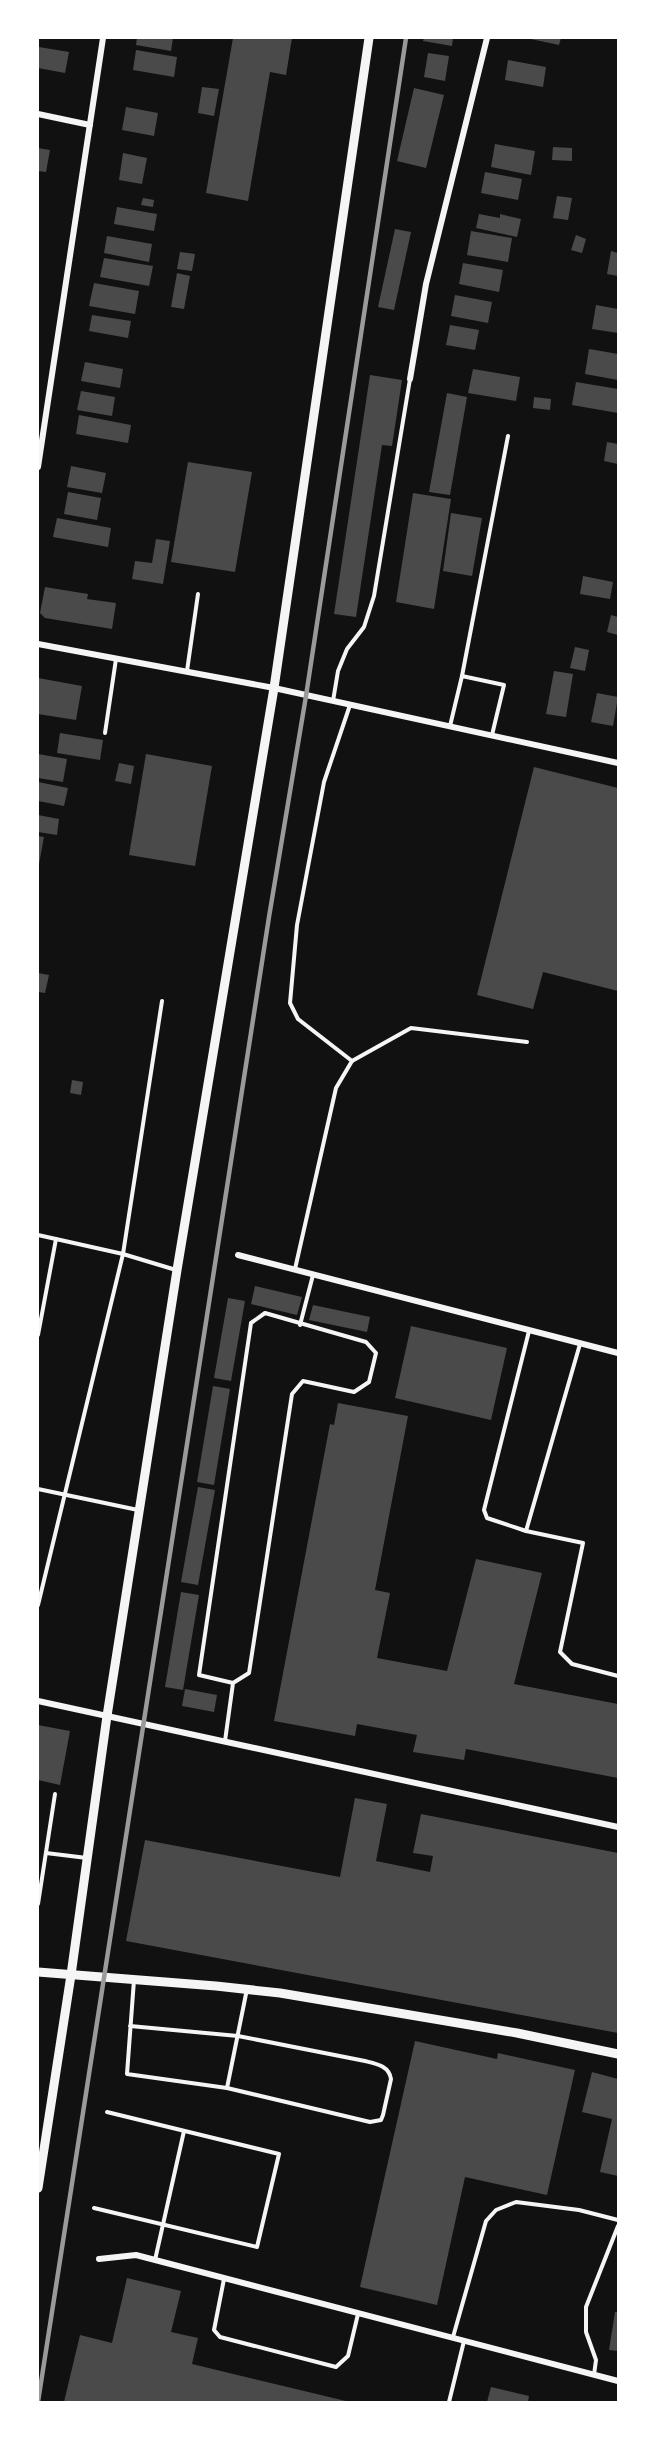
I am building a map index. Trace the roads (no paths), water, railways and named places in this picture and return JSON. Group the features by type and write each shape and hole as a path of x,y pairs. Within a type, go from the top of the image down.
{"street":[{"path":"38,467 103,38"},
{"path":"38,2188 139,1510 274,688 369,38"},
{"path":"410,379 426,284 487,38"},
{"path":"38,114 90,124"},
{"path":"38,644 274,688 618,763"},
{"path":"238,1255 618,1353"},
{"path":"38,1701 618,1827"},
{"path":"38,1972 247,1989 517,2033 618,2054"},
{"path":"99,2259 136,2255 618,2381"}],"lane":[{"path":"333,701 338,671 346,649 364,627 374,596 410,379"},
{"path":"450,727 508,436"},
{"path":"186,672 198,594"},
{"path":"105,733 116,659"},
{"path":"462,676 504,686 492,735"},
{"path":"350,705 324,782 297,925 290,1003 298,1019 352,1060"},
{"path":"38,1605 123,1254 162,1001"},
{"path":"294,1269 336,1088 352,1060 411,1028 527,1042"},
{"path":"38,1235 123,1254 177,1270"},
{"path":"38,1335 56,1239"},
{"path":"300,1325 313,1274"},
{"path":"265,1313 300,1325 366,1342 376,1353 369,1382 354,1392 303,1381 292,1394 249,1673 233,1683 199,1675 251,1323 265,1313"},
{"path":"528,1331 484,1510 487,1518 526,1531 583,1543 560,1652 572,1664 618,1676"},
{"path":"526,1531 580,1344"},
{"path":"38,1489 139,1510"},
{"path":"225,1741 233,1683"},
{"path":"38,1904 55,1794"},
{"path":"46,1853 87,1858"},
{"path":"130,2026 238,2036 383,2066 391,2075 383,2115 381,2120 376,2122 227,2088 126,2074 130,2026 134,1980"},
{"path":"227,2088 247,1989"},
{"path":"94,2208 257,2247 279,2154 107,2112"},
{"path":"155,2260 184,2131"},
{"path":"452,2338 486,2221 496,2210 516,2202 579,2210 618,2220"},
{"path":"594,2375 596,2360 584,2321 586,2307 618,2226"},
{"path":"224,2278 214,2330 220,2337 336,2367 348,2356 358,2313"},
{"path":"449,2403 464,2341"}],"railway":[{"path":"38,2402 269,917 306,696 406,38"}]}
